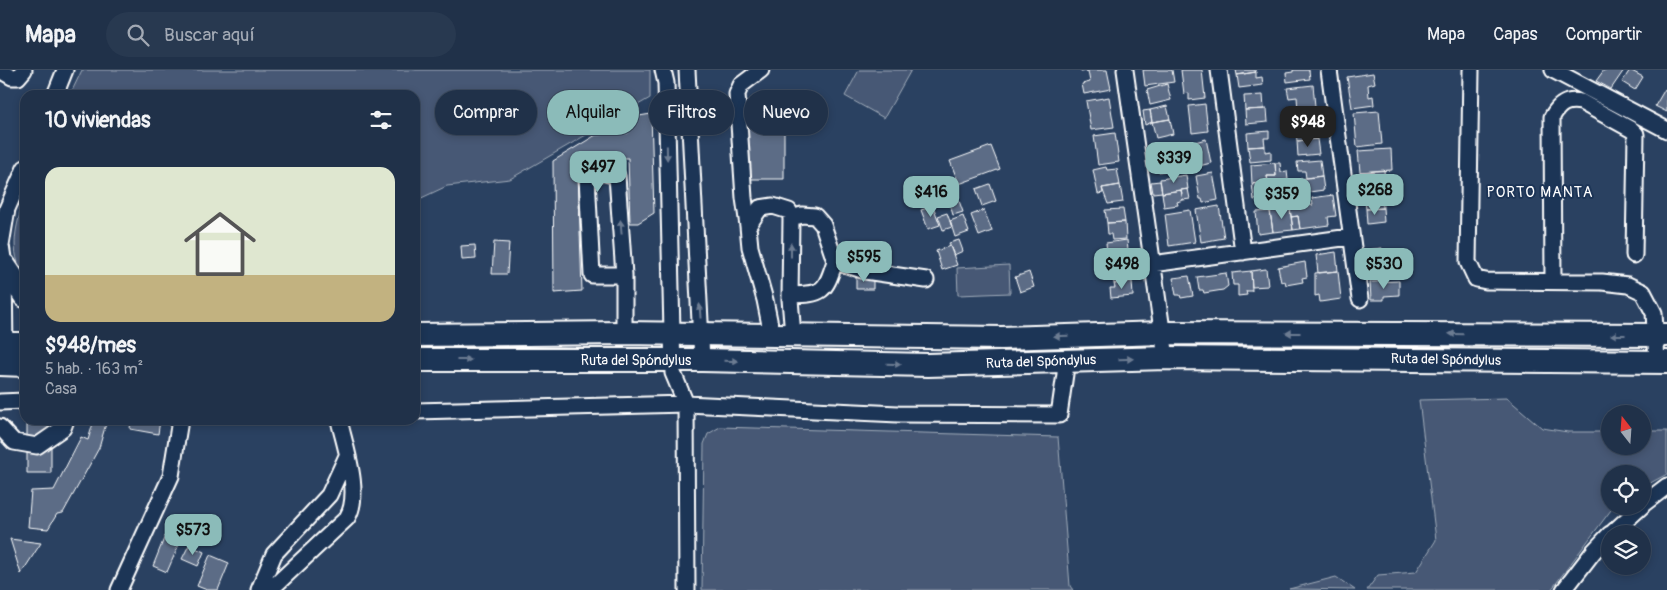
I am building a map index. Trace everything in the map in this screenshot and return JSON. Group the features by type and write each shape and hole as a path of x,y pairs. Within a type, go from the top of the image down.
{"highway":[{"path":"2,268 20,290"},
{"name":"Ruta del Spóndylus","path":"420,334 624,333 1002,338 1163,333 1661,335"},
{"name":"Ruta del Spóndylus","path":"420,360 702,360 928,364 1166,358 1662,361"}],"street":[{"path":"0,70 12,78 18,76 24,70"},
{"path":"57,90 65,70"},
{"path":"663,70 666,83 673,373 686,404 687,590"},
{"path":"687,70 702,360"},
{"path":"762,70 741,85 737,94 744,198 750,248 765,300 782,335"},
{"path":"1125,70 1166,358"},
{"path":"1220,70 1243,252"},
{"path":"1329,70 1350,237 1360,299"},
{"path":"1471,70 1468,262 1476,280 1628,284 1643,292 1654,313 1661,335 1662,361"},
{"path":"1553,70 1667,130"},
{"path":"1553,281 1552,117 1556,108 1572,100 1581,102 1636,134 1634,255"},
{"path":"624,275 592,275 587,177 601,172 617,176 624,275 624,333"},
{"path":"10,354 1,245 7,209 20,179"},
{"path":"748,226 760,208 773,206 789,211 791,218 790,295 782,335"},
{"path":"668,208 693,207"},
{"path":"790,295 813,294 822,291 827,286 835,261 826,231 815,216 802,215 791,218"},
{"path":"1152,264 1350,237"},
{"path":"835,261 865,271 926,280"},
{"path":"671,268 697,268"},
{"path":"420,412 686,404 898,414 1059,414 1065,361"},
{"path":"0,402 20,401"},
{"path":"0,427 14,442 37,446 63,428 64,425"},
{"path":"119,590 171,476 179,425"},
{"path":"270,590 348,518 352,510 355,497 340,425"},
{"path":"258,590 274,554 329,495 347,456"},
{"path":"1651,499 1667,486"},
{"path":"1620,525 1632,515"},
{"path":"1564,590 1601,544"}],"shaded area":[{"path":"82,70 650,70 649,99 639,104 639,90 547,90 547,135 586,135 510,179 447,186 420,199 420,90 72,90"},
{"path":"859,70 911,70 884,118 845,96"},
{"path":"20,215 20,267 15,248"},
{"path":"1009,265 1010,293 958,295 957,268"},
{"path":"1507,398 1542,428 1568,432 1601,432 1601,455 1651,455 1651,431 1667,431 1667,474 1651,483 1651,465 1601,465 1601,515 1607,515 1551,590 1367,590 1378,575 1416,572 1436,540 1419,400"},
{"path":"720,427 1058,437 1070,586 1073,590 702,590 704,444 708,434"},
{"path":"1336,577 1355,590 1289,589"}],"building":[{"path":"1080,70 1107,70 1111,89 1084,94 1082,84 1090,82 1088,71 1081,72"},
{"path":"1143,70 1172,70 1174,82 1145,86"},
{"path":"1181,70 1202,70 1205,98 1189,100 1189,93 1184,94"},
{"path":"1236,70 1255,70 1256,72 1237,75"},
{"path":"1293,70 1309,70 1310,79 1287,82 1286,73 1293,72"},
{"path":"1604,70 1624,70 1611,89 1596,81"},
{"path":"1630,70 1643,77 1635,90 1622,82"},
{"path":"1256,72 1256,78 1262,77 1263,85 1239,88 1237,75"},
{"path":"1373,73 1375,83 1368,85 1369,97 1373,96 1374,105 1352,108 1347,77"},
{"path":"1167,84 1171,100 1150,105 1147,90"},
{"path":"1313,85 1316,117 1292,119 1291,110 1298,110 1297,97 1289,98 1287,88"},
{"path":"1665,89 1667,90 1667,112 1655,106"},
{"path":"1263,95 1264,109 1245,110 1244,96"},
{"path":"1109,97 1114,127 1091,130 1086,101"},
{"path":"1205,104 1208,131 1192,133 1189,106"},
{"path":"1167,106 1170,119 1152,122 1150,110"},
{"path":"1267,109 1268,122 1246,124 1245,110"},
{"path":"1150,110 1152,122 1145,125 1143,111"},
{"path":"1379,111 1382,144 1357,147 1354,113"},
{"path":"649,114 649,135 652,135 654,213 638,223 630,223 628,158 599,158 578,170 582,291 554,293 553,161 596,135 639,135 639,116"},
{"path":"1170,119 1173,134 1156,138 1152,122"},
{"path":"1315,123 1317,139 1297,141 1295,126"},
{"path":"1269,131 1269,138 1264,138 1265,146 1248,147 1247,133"},
{"path":"1115,133 1119,162 1098,165 1094,136"},
{"path":"747,135 784,135 784,179 748,179"},
{"path":"1206,139 1211,163 1199,166 1198,160 1195,160 1192,147 1196,146 1195,142"},
{"path":"1317,139 1319,154 1298,156 1297,141"},
{"path":"991,146 1000,169 959,184 950,161"},
{"path":"1265,146 1265,152 1271,151 1271,160 1250,162 1248,147"},
{"path":"1391,149 1392,170 1360,172 1358,151"},
{"path":"1177,154 1173,169 1159,172 1156,158"},
{"path":"1320,160 1322,176 1306,178 1305,171 1298,171 1297,162"},
{"path":"1275,163 1276,176 1267,176 1268,182 1252,184 1251,165"},
{"path":"1275,163 1280,163 1281,172 1287,171 1288,180 1268,182 1267,176 1276,176"},
{"path":"1106,167 1107,170 1117,169 1120,185 1102,188 1103,193 1098,194 1093,170"},
{"path":"1384,170 1385,184 1361,186 1360,172"},
{"path":"1213,173 1218,200 1203,203 1202,199 1200,199 1196,176"},
{"path":"1186,175 1188,189 1162,193 1160,179"},
{"path":"1322,176 1324,190 1302,193 1300,179"},
{"path":"1160,181 1162,192 1153,193 1151,182"},
{"path":"1268,182 1268,189 1275,189 1276,197 1254,200 1252,184"},
{"path":"990,184 996,201 982,206 976,189"},
{"path":"1120,185 1123,202 1108,204 1102,188"},
{"path":"1188,189 1190,199 1183,200 1181,190"},
{"path":"1181,190 1183,200 1177,202 1178,205 1164,207 1162,193"},
{"path":"1382,192 1383,208 1366,209 1364,194"},
{"path":"1333,195 1336,216 1328,217 1329,225 1300,229 1298,216 1291,217 1290,208 1313,205 1312,198"},
{"path":"958,198 963,212 953,215 949,201"},
{"path":"933,206 940,225 928,229 921,210"},
{"path":"1219,206 1224,238 1201,242 1196,210"},
{"path":"1290,208 1293,230 1273,232 1270,211"},
{"path":"1383,208 1384,222 1367,224 1366,209"},
{"path":"1123,209 1125,222 1107,223 1105,210"},
{"path":"984,210 992,231 979,236 971,215"},
{"path":"1190,210 1195,242 1169,246 1165,214"},
{"path":"1270,211 1273,232 1258,234 1256,212"},
{"path":"947,213 952,227 943,230 938,216"},
{"path":"963,216 969,232 955,237 950,221"},
{"path":"1298,216 1300,229 1293,230 1291,217"},
{"path":"1125,222 1126,239 1112,240 1111,234 1108,234 1107,223"},
{"path":"959,240 963,251 954,255 949,243"},
{"path":"1127,240 1130,271 1113,273 1111,252 1107,252 1106,243"},
{"path":"494,242 509,243 507,274 492,274"},
{"path":"475,245 476,259 462,260 461,246"},
{"path":"950,246 957,265 942,270 936,251"},
{"path":"1382,248 1385,276 1369,278 1366,250"},
{"path":"1336,252 1338,271 1318,273 1316,255"},
{"path":"1305,262 1307,277 1302,278 1303,282 1286,285 1285,281 1281,282 1278,267"},
{"path":"1266,269 1268,286 1252,287 1251,271"},
{"path":"1130,271 1132,281 1114,284 1113,273"},
{"path":"1251,271 1252,291 1246,291 1247,295 1238,296 1238,285 1233,285 1232,273"},
{"path":"1338,271 1341,299 1320,302 1319,295 1315,296 1315,273"},
{"path":"1029,272 1034,287 1020,292 1015,277"},
{"path":"1226,273 1228,286 1223,290 1204,293 1203,290 1199,290 1197,277"},
{"path":"1189,276 1193,296 1181,298 1180,295 1176,295 1173,278"},
{"path":"856,277 873,277 873,289 856,289"},
{"path":"1132,281 1133,296 1111,298 1110,288 1115,288 1114,284"},
{"path":"1399,281 1399,295 1384,296 1384,300 1371,300 1370,282"},
{"path":"27,425 51,425 51,473 27,473"},
{"path":"92,425 106,425 99,448 63,513 57,514 48,529 28,527 31,491 54,490 81,437 88,440"},
{"path":"130,425 159,425 158,434 130,429"},
{"path":"165,536 180,542 167,572 153,566"},
{"path":"10,539 41,543 21,574"},
{"path":"189,545 204,552 198,566 182,559"},
{"path":"210,555 229,563 218,590 207,590 197,586"}],"district":[{"name":"PORTO MANTA","path":"1540,192"}]}
